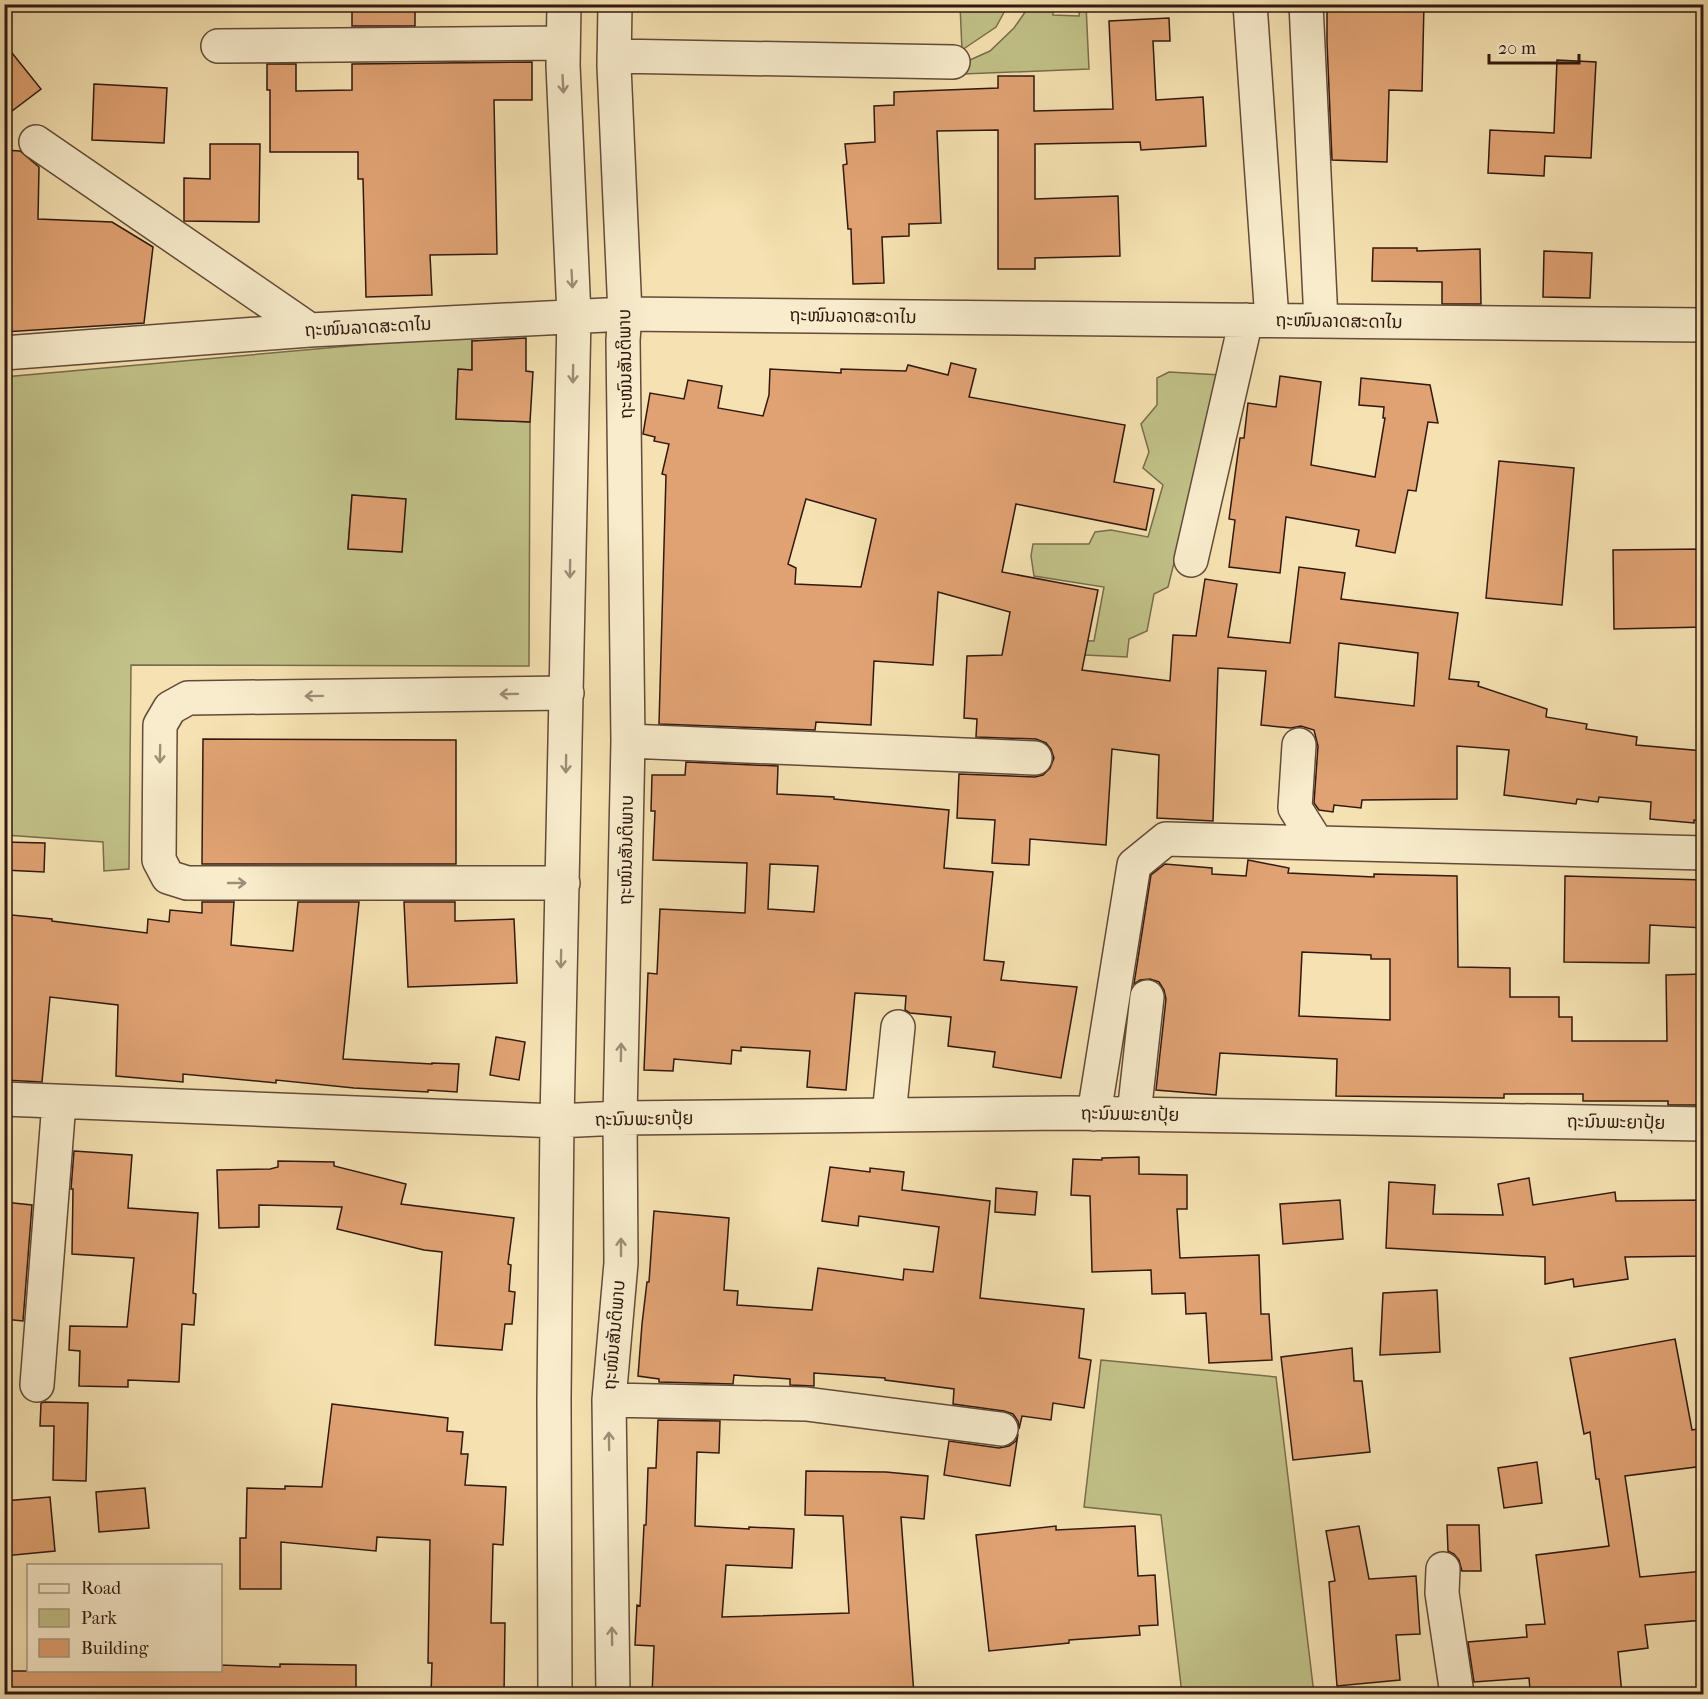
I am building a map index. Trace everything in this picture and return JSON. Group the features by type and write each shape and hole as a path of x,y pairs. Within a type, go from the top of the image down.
{"street":[{"path":"555,1695 554,1399 557,1121 574,316 562,65 564,4"},
{"name":"ຖະໜົນສັນຕິພາບ","path":"613,1695 609,1400 621,1263 620,1118 628,741 623,340 625,314 614,56 615,4"},
{"path":"1191,560 1259,320 1250,4"},
{"path":"1306,4 1321,321"},
{"path":"218,46 563,43"},
{"path":"614,56 952,62"},
{"path":"36,142 310,330"},
{"name":"ຖະໜົນລາດສະດາໄນ","path":"4,353 310,330 625,314 1703,325"},
{"path":"1703,325 1704,330"},
{"path":"563,883 187,883 168,877 159,860 160,725 170,708 188,698 567,693"},
{"path":"628,741 1035,758"},
{"path":"1299,745 1295,808 1317,843"},
{"path":"1094,1114 1134,865 1166,839 1704,853"},
{"path":"1134,1114 1148,997"},
{"path":"889,1115 898,1027"},
{"name":"ຖະນົນພະຍາປຸ້ຍ","path":"4,1099 557,1121 620,1118 1134,1114 1704,1124"},
{"path":"37,1385 58,1101"},
{"path":"609,1400 806,1404 1001,1429"},
{"path":"1443,1569 1442,1593 1457,1695"}],"green space":[{"path":"960,5 1008,5 996,27 962,50"},
{"path":"1030,5 1052,5 1053,15 1079,16 1080,5 1086,5 1089,69 963,74 963,63 990,51 1014,28"},
{"path":"472,335 472,370 458,369 456,419 530,422 529,666 131,665 129,869 104,871 103,842 5,835 4,377","holes":["352,495 405,499 402,552 348,548"]},
{"path":"1169,372 1221,375 1168,587 1154,594 1147,631 1129,639 1127,657 1063,654 1064,640 1094,641 1104,587 1034,576 1031,556 1033,544 1089,544 1095,532 1111,530 1148,537 1163,485 1143,468 1149,452 1141,424 1157,405 1157,378"},
{"path":"1101,1360 1276,1377 1314,1694 1182,1694 1161,1515 1084,1507"}],"building":[{"path":"352,4 415,4 415,26 352,26"},
{"path":"1327,4 1424,4 1422,91 1389,90 1387,162 1332,160"},
{"path":"1169,18 1170,41 1153,41 1156,100 1203,97 1206,146 1141,150 1140,142 1035,144 1035,199 1118,196 1120,256 1035,258 1035,269 998,269 998,130 937,131 941,223 909,224 909,236 882,237 884,283 853,284 851,229 848,229 843,165 847,164 845,144 875,142 874,106 894,105 894,92 998,88 998,76 1034,76 1034,111 1113,109 1109,21"},
{"path":"4,43 41,89 4,117"},
{"path":"1557,60 1596,62 1591,158 1545,156 1544,176 1488,173 1490,130 1554,133"},
{"path":"532,62 532,100 494,100 497,254 430,255 432,295 366,297 363,179 358,179 358,152 270,152 270,90 267,90 267,64 296,64 296,91 352,90 352,64"},
{"path":"94,84 167,88 164,143 92,140"},
{"path":"210,144 260,144 259,222 184,221 184,178 210,179"},
{"path":"4,150 20,151 39,167 38,219 112,222 153,247 144,323 4,332"},
{"path":"1373,248 1417,248 1417,251 1480,249 1481,304 1442,304 1442,282 1372,281"},
{"path":"1544,251 1592,253 1590,298 1543,297"},
{"path":"526,338 526,371 533,372 530,422 456,419 458,369 472,370 472,341"},
{"path":"951,363 976,369 969,397 1125,425 1114,482 1154,489 1146,530 1016,504 1002,572 1098,590 1082,670 1170,681 1173,635 1196,636 1205,579 1237,584 1228,637 1290,643 1299,567 1345,573 1341,599 1458,613 1449,679 1479,682 1478,686 1547,709 1546,717 1587,724 1586,729 1637,737 1636,745 1704,751 1704,821 1694,820 1694,823 1650,819 1651,802 1599,797 1598,802 1577,799 1576,804 1504,795 1509,750 1457,746 1457,799 1362,800 1361,808 1334,805 1333,812 1319,810 1314,803 1318,746 1314,730 1301,726 1291,728 1261,725 1266,671 1218,668 1213,821 1157,818 1159,755 1112,749 1106,845 1030,839 1029,865 992,863 995,820 957,818 959,774 1035,777 1043,775 1050,768 1054,758 1046,743 1036,739 976,737 977,719 964,718 967,656 1002,655 1010,612 938,592 933,665 874,661 871,725 816,722 815,730 659,724 666,475 662,474 669,444 654,441 655,437 643,434 650,393 684,399 688,380 722,386 718,408 763,416 769,395 770,369 841,373 841,369 906,371 908,365 948,375","holes":["806,499 876,519 861,587 795,584 796,568 788,564","1339,643 1418,653 1414,706 1335,697"]},
{"path":"1280,376 1321,382 1311,465 1375,477 1385,418 1383,418 1384,407 1359,405 1361,378 1430,385 1438,423 1428,422 1416,491 1408,490 1395,553 1356,546 1359,530 1286,517 1280,573 1229,567 1235,520 1229,519 1240,438 1244,438 1248,403 1276,407"},
{"path":"1499,461 1574,468 1562,605 1486,598"},
{"path":"352,495 406,499 402,552 348,549"},
{"path":"1704,549 1704,627 1614,629 1613,550"},
{"path":"203,739 456,740 456,864 202,864"},
{"path":"686,762 778,766 777,794 834,797 834,799 949,810 944,868 993,872 984,960 1004,962 1001,980 1077,987 1061,1078 993,1067 995,1052 948,1046 951,1017 910,1013 905,1010 906,996 855,993 846,1090 807,1087 810,1051 741,1047 741,1051 732,1050 731,1064 674,1059 673,1071 644,1070 648,973 657,974 660,909 745,913 747,863 653,860 655,811 651,811 652,775 685,775","holes":["770,864 818,866 814,912 768,909"]},
{"path":"4,842 45,843 44,872 4,870"},
{"path":"1248,860 1289,868 1288,873 1374,877 1374,874 1457,876 1458,967 1510,968 1510,997 1559,997 1559,1017 1572,1017 1572,1041 1667,1041 1666,975 1704,974 1704,1105 1668,1105 1668,1101 1583,1101 1583,1094 1504,1094 1504,1098 1336,1096 1337,1059 1220,1053 1216,1095 1156,1090 1166,999 1159,982 1150,979 1140,980 1134,984 1151,875 1165,864 1212,868 1212,874 1246,876","holes":["1302,952 1371,955 1371,959 1390,959 1390,1020 1299,1016"]},
{"path":"1565,876 1704,880 1704,928 1650,925 1649,963 1564,962"},
{"path":"202,902 234,902 231,945 293,951 298,902 359,902 343,1059 459,1064 457,1092 354,1088 276,1080 276,1083 183,1074 183,1082 116,1076 118,1005 50,997 42,1082 4,1080 4,1006 12,915 147,933 148,919 169,922 170,910 202,913"},
{"path":"404,902 455,902 455,921 514,919 517,983 408,987"},
{"path":"496,1037 525,1042 519,1080 490,1075"},
{"path":"74,1151 132,1155 128,1208 198,1213 193,1293 196,1294 194,1325 182,1324 179,1382 128,1380 128,1387 79,1386 80,1351 69,1350 70,1326 127,1327 134,1258 72,1254 73,1189 71,1189"},
{"path":"1139,1157 1139,1174 1187,1175 1187,1209 1177,1209 1180,1258 1259,1255 1261,1314 1269,1314 1272,1360 1209,1363 1206,1313 1186,1314 1185,1293 1152,1294 1151,1270 1092,1272 1090,1196 1071,1195 1073,1159 1102,1160 1102,1158"},
{"path":"278,1161 334,1162 334,1166 406,1184 401,1204 514,1218 508,1264 511,1265 509,1291 515,1292 512,1324 505,1324 502,1350 435,1345 442,1252 424,1250 337,1229 342,1207 259,1205 259,1227 219,1228 217,1170 270,1169 278,1167"},
{"path":"830,1167 870,1172 870,1168 904,1172 902,1190 990,1201 980,1298 1084,1309 1079,1358 1091,1360 1084,1408 1053,1403 1051,1420 1022,1416 1019,1429 1018,1421 1013,1414 953,1404 954,1389 885,1380 885,1378 814,1373 814,1386 790,1385 790,1379 734,1375 733,1384 659,1382 659,1379 638,1376 642,1324 647,1282 649,1282 654,1211 729,1218 724,1290 738,1291 737,1305 812,1310 818,1268 903,1280 904,1269 933,1272 939,1227 859,1216 858,1226 822,1221"},
{"path":"1529,1178 1533,1205 1615,1192 1616,1201 1704,1200 1704,1256 1625,1257 1628,1279 1574,1287 1573,1279 1545,1284 1545,1257 1386,1248 1389,1182 1435,1185 1433,1214 1503,1215 1498,1184"},
{"path":"996,1188 1037,1192 1035,1215 995,1212"},
{"path":"1340,1200 1343,1239 1283,1244 1280,1204"},
{"path":"4,1202 32,1205 23,1321 4,1319"},
{"path":"1437,1290 1440,1352 1380,1355 1383,1293"},
{"path":"1675,1339 1692,1430 1704,1428 1704,1466 1625,1476 1640,1577 1704,1571 1704,1620 1645,1625 1648,1648 1618,1652 1622,1695 1576,1695 1575,1688 1530,1690 1529,1678 1474,1682 1468,1642 1527,1637 1526,1625 1545,1624 1536,1555 1609,1546 1599,1479 1596,1479 1590,1432 1584,1434 1570,1358"},
{"path":"1352,1348 1354,1381 1362,1381 1370,1452 1293,1460 1281,1357"},
{"path":"41,1403 88,1403 86,1481 53,1480 54,1426 40,1426"},
{"path":"332,1404 448,1418 447,1431 463,1432 461,1454 468,1454 465,1485 506,1487 503,1545 493,1544 491,1623 505,1623 504,1695 431,1695 432,1663 428,1663 430,1540 377,1537 376,1551 281,1542 281,1589 240,1589 240,1538 246,1538 247,1488 322,1487"},
{"path":"658,1420 720,1421 719,1453 697,1452 695,1526 794,1529 792,1568 726,1565 722,1617 849,1613 843,1516 805,1515 806,1471 886,1472 928,1476 924,1519 901,1517 914,1695 652,1695 654,1646 635,1645 637,1605 640,1606 644,1525 646,1525 648,1468 656,1468"},
{"path":"1018,1434 1010,1486 944,1475 949,1441 999,1448 1009,1446 1016,1441"},
{"path":"1537,1462 1542,1503 1504,1508 1498,1468"},
{"path":"145,1488 149,1528 99,1532 96,1492"},
{"path":"50,1497 55,1551 4,1556 4,1501"},
{"path":"1447,1525 1479,1525 1481,1571 1462,1571 1459,1560 1448,1551"},
{"path":"1056,1526 1056,1530 1135,1526 1138,1576 1155,1575 1158,1625 1139,1626 1140,1635 1069,1640 1069,1643 989,1651 976,1535"},
{"path":"1359,1526 1369,1579 1416,1576 1420,1634 1396,1635 1400,1680 1337,1686 1329,1582 1335,1581 1326,1531"},
{"path":"280,1664 356,1665 356,1695 11,1695 10,1671 222,1672 222,1665 280,1667"}]}
